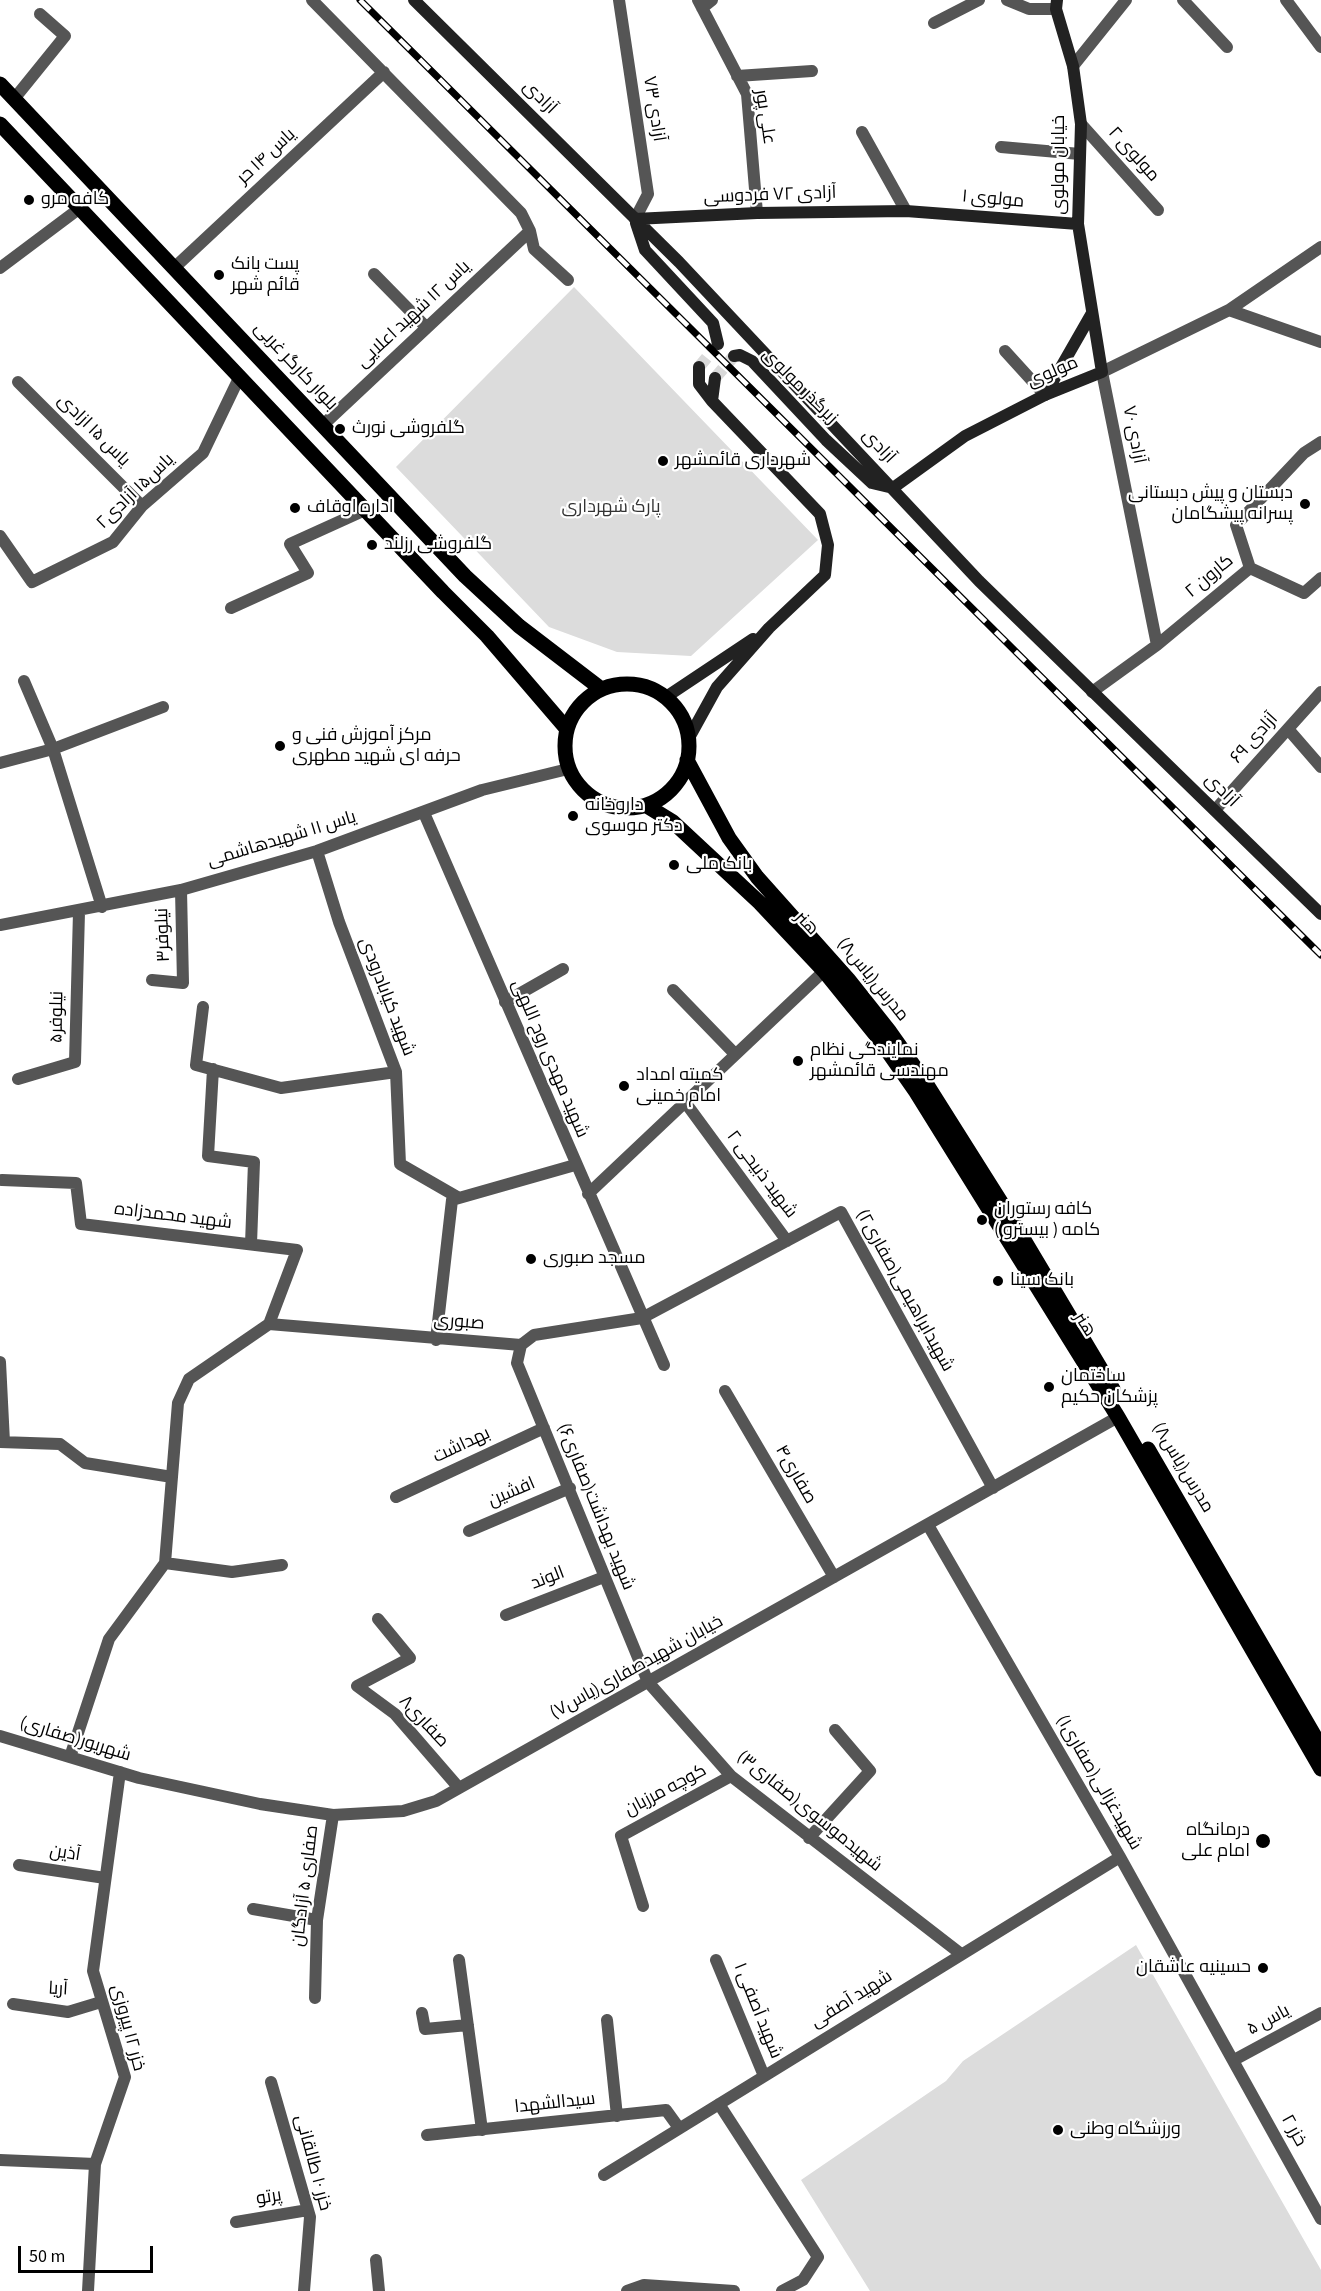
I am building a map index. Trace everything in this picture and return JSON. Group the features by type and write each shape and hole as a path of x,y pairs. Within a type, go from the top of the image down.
{"main road":[{"name":"بلوار کارگر غربی","path":"0,84 465,576 519,626 600,688"},
{"path":"0,124 365,510 488,636 566,728"},
{"path":"365,510 385,491"},
{"path":"629,683 653,689 666,697 682,718 690,736 683,773 668,793 647,806 619,808 592,799 578,786 568,769 564,749 566,728 576,710 600,688 629,683"},
{"name":"مدرس(یاس۸)","path":"687,760 729,838 771,892 848,979 924,1080 1053,1288 1321,1747"},
{"name":"هنر","path":"647,806 673,822 760,903 824,971 879,1038 916,1092 1118,1417 1321,1769"}],"street":[{"path":"312,0 521,213 530,231 534,249 568,280"},
{"name":"آزادی","path":"414,0 635,219 979,581 1321,914"},
{"name":"آزادی ۷۳","path":"619,0 648,194 635,219"},
{"path":"934,23 979,0"},
{"path":"1007,0 1029,9 1056,5"},
{"path":"1073,66 1126,0"},
{"path":"1182,0 1227,47"},
{"path":"1286,0 1321,47"},
{"name":"علی پور","path":"704,3 747,94 757,213"},
{"name":"خیابان مولوی","path":"1056,5 1073,66 1081,124 1078,224"},
{"path":"14,99 65,36 40,14"},
{"path":"737,76 812,71"},
{"name":"یاس ۱۴ حر","path":"174,268 384,72"},
{"name":"مولوی ۲","path":"1081,124 1158,210"},
{"path":"862,132 906,211"},
{"path":"1001,147 1080,154"},
{"path":"0,268 80,208"},
{"name":"آزادی ۷۲ فردوسی","path":"635,219 757,213 906,211"},
{"name":"مولوی ۱","path":"906,211 1078,224"},
{"path":"635,219 645,250 713,323 718,344"},
{"name":"مولوی","path":"893,488 965,436 1044,395 1102,372 1078,224"},
{"name":"یاس ۱۲ شهید اعلایی","path":"323,425 530,231"},
{"path":"1102,372 1229,310 1321,247"},
{"path":"374,274 426,327"},
{"path":"1229,310 1321,342"},
{"path":"1005,351 1044,395 1092,313"},
{"name":"زیرگذر مولوی","path":"734,356 752,361 826,440 872,483 893,488"},
{"path":"690,736 717,687 769,628 825,575 828,544 820,514 712,402 699,384 699,367"},
{"name":"آزادی ۷۰","path":"1102,372 1157,645"},
{"name":"یاس۱۵ آزادی۲","path":"0,536 32,582 113,542 142,506 203,453 240,376"},
{"path":"712,402 715,378"},
{"name":"یاس ۱۵ ازادی","path":"18,382 142,506"},
{"name":"کارون ۲","path":"1092,692 1157,645 1250,568 1236,525 1304,453 1321,442"},
{"path":"231,608 308,573 290,544 365,510"},
{"path":"1250,568 1304,593 1321,578"},
{"path":"666,697 769,628"},
{"path":"24,681 53,749 102,907"},
{"name":"آزادی ۶۹","path":"1215,810 1321,692"},
{"path":"0,763 53,749 163,707"},
{"path":"1288,729 1321,767"},
{"name":"یاس ۱۱ شهیدهاشمی","path":"0,926 181,890 316,851 482,790 568,769"},
{"name":"شهید مهدی روح اللهی","path":"424,813 575,1165 664,1365"},
{"name":"شهید کیابادرودی","path":"316,851 339,922 396,1072 400,1164 459,1198"},
{"name":"نیلوفر۳","path":"152,980 183,983 181,890"},
{"name":"نیلوفر۵","path":"18,1079 75,1062 79,912"},
{"path":"505,1002 563,969"},
{"path":"588,1194 824,971"},
{"path":"673,990 735,1054"},
{"path":"203,1008 196,1065 281,1088 396,1072"},
{"path":"213,1070 208,1156 254,1162 251,1244"},
{"name":"شهید ذبیحی ۲","path":"685,1102 787,1241"},
{"path":"436,1340 452,1200 575,1165"},
{"name":"شهید محمدزاده","path":"2,1180 76,1183 81,1224 297,1250 269,1324"},
{"name":"شهیدابراهیمی(صفاری۲)","path":"642,1318 841,1212 993,1488"},
{"name":"صبوری","path":"269,1324 436,1340 521,1345 534,1335 642,1318"},
{"path":"70,1757 109,1639 165,1563 178,1403 189,1379 269,1324"},
{"name":"شهید بهداشت(صفاری۶)","path":"521,1345 518,1363 648,1682"},
{"path":"0,1362 2,1442 60,1444 84,1463 172,1478"},
{"name":"صفاری۴","path":"724,1391 834,1577"},
{"name":"خیابان شهیدصفاری(یاس۷)","path":"139,1778 260,1804 333,1815 403,1811 436,1801 1118,1417"},
{"name":"بهداشت","path":"396,1497 544,1428"},
{"name":"افشین","path":"469,1531 570,1488"},
{"name":"شهیدغزالی(صفاری۱)","path":"928,1525 1120,1857 1234,2060"},
{"path":"165,1563 232,1572 282,1565"},
{"name":"الوند","path":"506,1615 604,1577"},
{"name":"صفاری۸","path":"378,1619 410,1658 357,1686 394,1714 459,1788"},
{"name":"شهیدموسوی(صفاری۳)","path":"648,1682 730,1776 961,1954"},
{"path":"810,1838 870,1771 835,1730"},
{"name":"شهریور(صفاری)","path":"0,1736 139,1778"},
{"name":"خزر ۱۲ پیروزی","path":"88,2291 95,2164 125,2077 93,1971 120,1772"},
{"name":"کوچه مرزبان","path":"643,1906 621,1836 730,1776"},
{"name":"صفاری ۵ آزادگان","path":"315,1998 317,1920 333,1815"},
{"name":"شهید آصفی","path":"604,2175 1120,1857"},
{"name":"آذین","path":"19,1865 105,1878"},
{"path":"252,1909 317,1920"},
{"path":"459,1960 482,2130"},
{"name":"شهید آصفی ۱","path":"716,1960 764,2076"},
{"name":"آریا","path":"13,2004 68,2012 101,2002"},
{"path":"422,2013 425,2029 468,2025"},
{"name":"یاس ۵","path":"1234,2060 1321,2013"},
{"path":"606,2020 617,2116"},
{"name":"خزر ۲","path":"1234,2060 1321,2219"},
{"name":"خزر ۱۰ طالقانی","path":"272,2082 310,2217 304,2291"},
{"path":"719,2104 818,2257 803,2280 782,2291"},
{"name":"سیدالشهدا","path":"427,2136 666,2110 679,2128"},
{"path":"0,2160 95,2164"},
{"name":"پرتو","path":"236,2222 308,2210"},
{"path":"376,2260 380,2291"},
{"path":"627,2291 644,2285 734,2291"}],"green space":[{"name":"پارک شهرداری","path":"574,287 818,540 691,656 617,652 549,627 396,467"},
{"name":"ورزشگاه وطنی","path":"1136,1945 1321,2270 1321,2291 870,2291 801,2180 946,2081 963,2061"}],"tunnel":[{"path":"699,367 718,344"},
{"path":"715,378 734,356"}],"railway":[{"path":"360,0 1321,955"}],"place":[{"name":"کافه مرو","path":"29,200"},
{"name":"پست بانک قائم شهر","path":"219,275"},
{"name":"گلفروشی نورث","path":"340,429"},
{"name":"شهرداری قائمشهر","path":"663,461"},
{"name":"دبستان و پیش دبستانی پسرانه پیشگامان","path":"1305,504"},
{"name":"اداره اوقاف","path":"295,508"},
{"name":"گلفروشی رزلند","path":"372,545"},
{"name":"مرکز آموزش فنی و حرفه ای شهید مطهری","path":"280,746"},
{"name":"داروخانه دکتر موسوی","path":"573,816"},
{"name":"بانک ملی","path":"674,865"},
{"name":"نمایندگی نظام مهندسی قائمشهر","path":"798,1061"},
{"name":"کمیته امداد امام خمینی","path":"624,1086"},
{"name":"کافه رستوران کامه ( بیسترو )","path":"982,1220"},
{"name":"مسجد صبوری","path":"531,1259"},
{"name":"بانک سینا","path":"998,1281"},
{"name":"ساختمان پزشکان حکیم","path":"1049,1387"},
{"name":"درمانگاه امام علی","path":"1263,1841"},
{"name":"حسینیه عاشقان","path":"1263,1968"},
{"name":"ورزشگاه وطنی","path":"1058,2130"}]}
